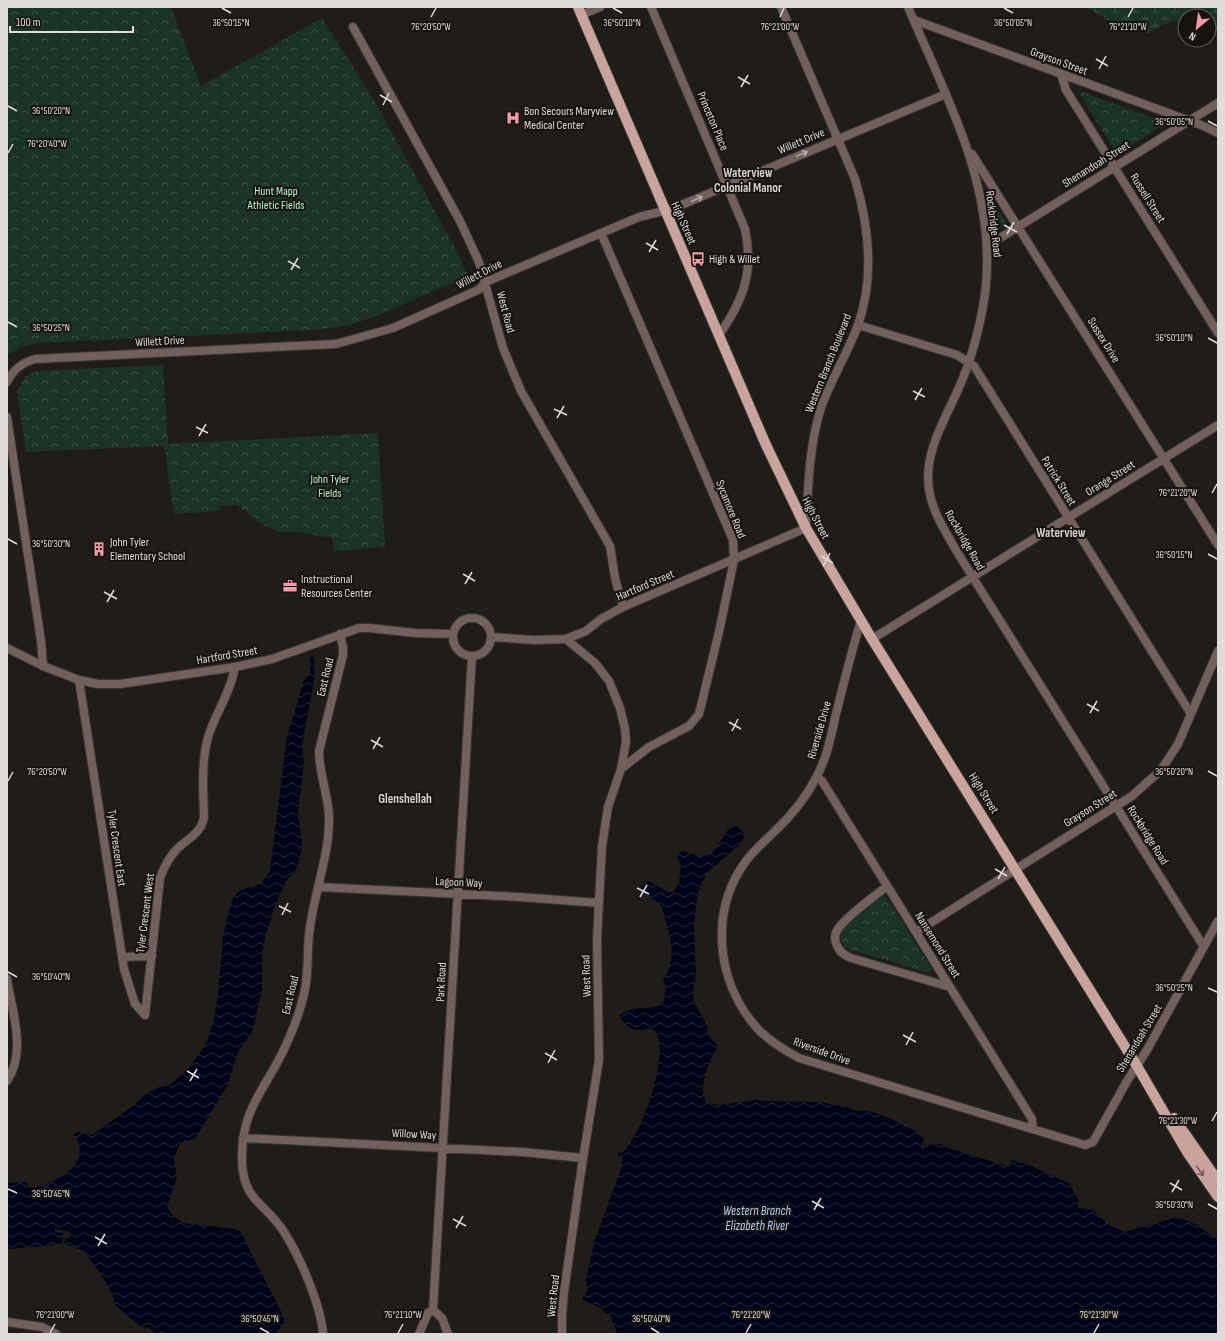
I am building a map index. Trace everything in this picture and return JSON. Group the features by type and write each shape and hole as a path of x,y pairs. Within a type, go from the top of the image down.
{"main road":[{"name":"High Street","path":"579,11 766,445 806,528 872,639 1137,1066"},
{"path":"1137,1066 1151,1079 1194,1149 1218,1181"},
{"path":"1137,1066 1187,1152 1218,1197"}],"street":[{"path":"579,11 600,7"},
{"name":"Princeton Place","path":"651,7 745,228 749,258 746,280 739,302 720,336"},
{"name":"Western Branch Boulevard","path":"781,7 855,179 866,225 868,246 868,275 865,297 858,324 829,389 817,424 813,446 806,528"},
{"name":"Rockbridge Road","path":"908,7 968,148 982,210 987,246 987,278 984,300 963,377 934,444 928,473 929,489 938,518 973,577 1204,947"},
{"name":"Grayson Street","path":"914,20 1218,133"},
{"name":"West Road","path":"353,27 458,218 479,262 503,348 521,391 610,546 615,578 623,607"},
{"name":"Russell Street","path":"1061,74 1066,90 1218,333"},
{"name":"Willett Drive","path":"7,382 18,368 35,359 336,344 354,340 393,328 478,290 485,283 644,215 665,210 728,186 838,138 946,94"},
{"name":"Shenandoah Street","path":"987,246 1218,103"},
{"name":"Sussex Drive","path":"968,148 1019,226 1218,545"},
{"name":"Sycamore Road","path":"601,233 733,540 734,560 719,632 699,714 689,726 649,747 621,769"},
{"name":"Patrick Street","path":"858,324 957,356 968,361 974,366 1191,714"},
{"path":"7,417 41,641 43,666"},
{"name":"Orange Street","path":"872,639 1218,425"},
{"name":"Hartford Street","path":"491,637 534,640 566,639 586,631 601,619 623,607 806,528"},
{"path":"468,618 474,618 484,622 490,632 491,637 487,649 478,655 472,656 466,655 457,649 453,639 453,634 458,624 468,618"},
{"name":"Riverside Drive","path":"861,621 829,745 817,777 794,811 746,860 732,886 723,921 722,946 726,971 738,1002 747,1016 764,1034 782,1049 799,1058 1085,1145 1093,1142 1102,1125"},
{"name":"Hartford Street","path":"7,648 43,666 79,680 98,684 120,684 235,667 272,659 359,628 415,634 453,634"},
{"name":"East Road","path":"323,1334 316,1302 291,1244 275,1220 257,1203 247,1188 243,1174 244,1138 251,1110 286,1046 304,997 307,981 309,929 326,848 329,814 319,763 319,751 343,655 340,634"},
{"name":"West Road","path":"562,1334 564,1292 583,1158 599,1060 597,939 605,822 608,807 621,769 626,742 625,729 614,692 609,682 595,663 566,639"},
{"name":"Grayson Street","path":"916,932 1116,806 1148,783 1161,770 1178,744 1218,651"},
{"name":"Park Road","path":"434,1310 472,656"},
{"name":"Tyler Crescent West","path":"144,1016 160,878 168,860 176,850 195,836 203,824 204,764 206,748 215,719 231,685 235,667"},
{"name":"Tyler Crescent East","path":"79,680 126,980 135,1004 144,1016"},
{"name":"Nansemond Street","path":"817,777 822,781 1032,1119 1032,1129"},
{"name":"Lagoon Way","path":"318,886 599,903"},
{"path":"887,886 838,928 835,938 840,952 851,958 950,987"},
{"name":"Shenandoah Street","path":"1102,1125 1137,1066 1218,921"},
{"path":"122,957 152,956"},
{"path":"7,980 17,1044 14,1066 7,1081"},
{"name":"Willow Way","path":"244,1138 444,1148 583,1158"},
{"path":"419,1334 428,1313 434,1310 442,1318 448,1334"},
{"path":"7,1322 42,1327 56,1334"}],"green space":[{"name":"Hunt Mapp Athletic Fields","path":"7,7 171,7 201,86 322,18 377,105 458,253 468,276 379,315 349,325 315,330 38,343 22,346 7,356"},
{"path":"1086,7 1218,8 1217,34 1217,8 1177,8 1177,21 1171,21 1149,33 1112,22"},
{"path":"1077,90 1167,123 1117,154"},
{"path":"990,197 1007,224 994,231"},
{"name":"John Tyler Fields","path":"163,365 168,444 378,433 385,547 334,551 332,538 297,532 279,532 260,523 237,505 222,506 219,511 174,514 164,446 26,452 17,391 26,376 37,371"},
{"path":"884,894 932,969 929,973 848,949 843,944 841,937 843,928"}],"water":[{"path":"310,657 314,657 315,676 302,745 304,763 298,813 302,844 298,867 286,881 275,906 266,934 262,953 262,990 252,1032 238,1052 227,1086 195,1139 184,1141 179,1145 174,1160 177,1177 167,1207 174,1217 184,1223 235,1229 241,1232 279,1307 284,1318 284,1323 275,1334 166,1334 161,1331 159,1334 156,1334 149,1328 141,1327 115,1305 113,1296 104,1279 84,1251 62,1243 48,1246 7,1249 7,1183 26,1182 30,1187 35,1188 54,1181 66,1173 77,1162 80,1150 74,1135 76,1132 92,1135 133,1106 148,1092 160,1087 169,1086 187,1070 207,1042 213,1023 218,995 223,936 232,900 239,891 262,883 270,871 287,737 304,680 310,674"},
{"name":"Western Branch Elizabeth River","path":"735,825 745,834 741,843 707,873 700,886 696,905 694,926 696,974 693,992 694,1001 707,1026 708,1035 718,1046 711,1058 704,1081 703,1088 706,1102 717,1105 758,1100 820,1102 847,1107 854,1110 868,1111 898,1122 924,1137 921,1151 924,1145 942,1144 942,1146 1010,1167 1012,1160 1029,1165 1069,1183 1078,1199 1078,1208 1093,1210 1109,1225 1125,1232 1173,1218 1183,1219 1195,1224 1218,1240 1218,1334 619,1334 617,1333 610,1315 605,1313 603,1309 583,1300 582,1298 588,1290 586,1280 595,1240 622,1166 622,1158 617,1155 624,1151 639,1127 647,1109 658,1069 660,1051 658,1036 651,1028 636,1030 629,1027 619,1016 629,1010 663,1004 666,989 663,980 671,961 671,943 662,906 640,890 645,882 649,881 666,891 673,893 679,883 681,867 677,856 681,851 702,856 708,855 713,852 730,828"}],"pier":[{"path":"55,1229 71,1232 69,1238 65,1238 64,1246 62,1245 64,1233 55,1232"}],"place":[{"name":"Bon Secours Maryview Medical Center","path":"513,118"},
{"name":"High & Willet","path":"698,259"},
{"name":"John Tyler Elementary School","path":"99,549"},
{"name":"Instructional Resources Center","path":"290,586"}],"district":[{"name":"Waterview Colonial Manor","path":"748,180"},
{"name":"Waterview","path":"1061,532"},
{"name":"Glenshellah","path":"405,798"}]}
